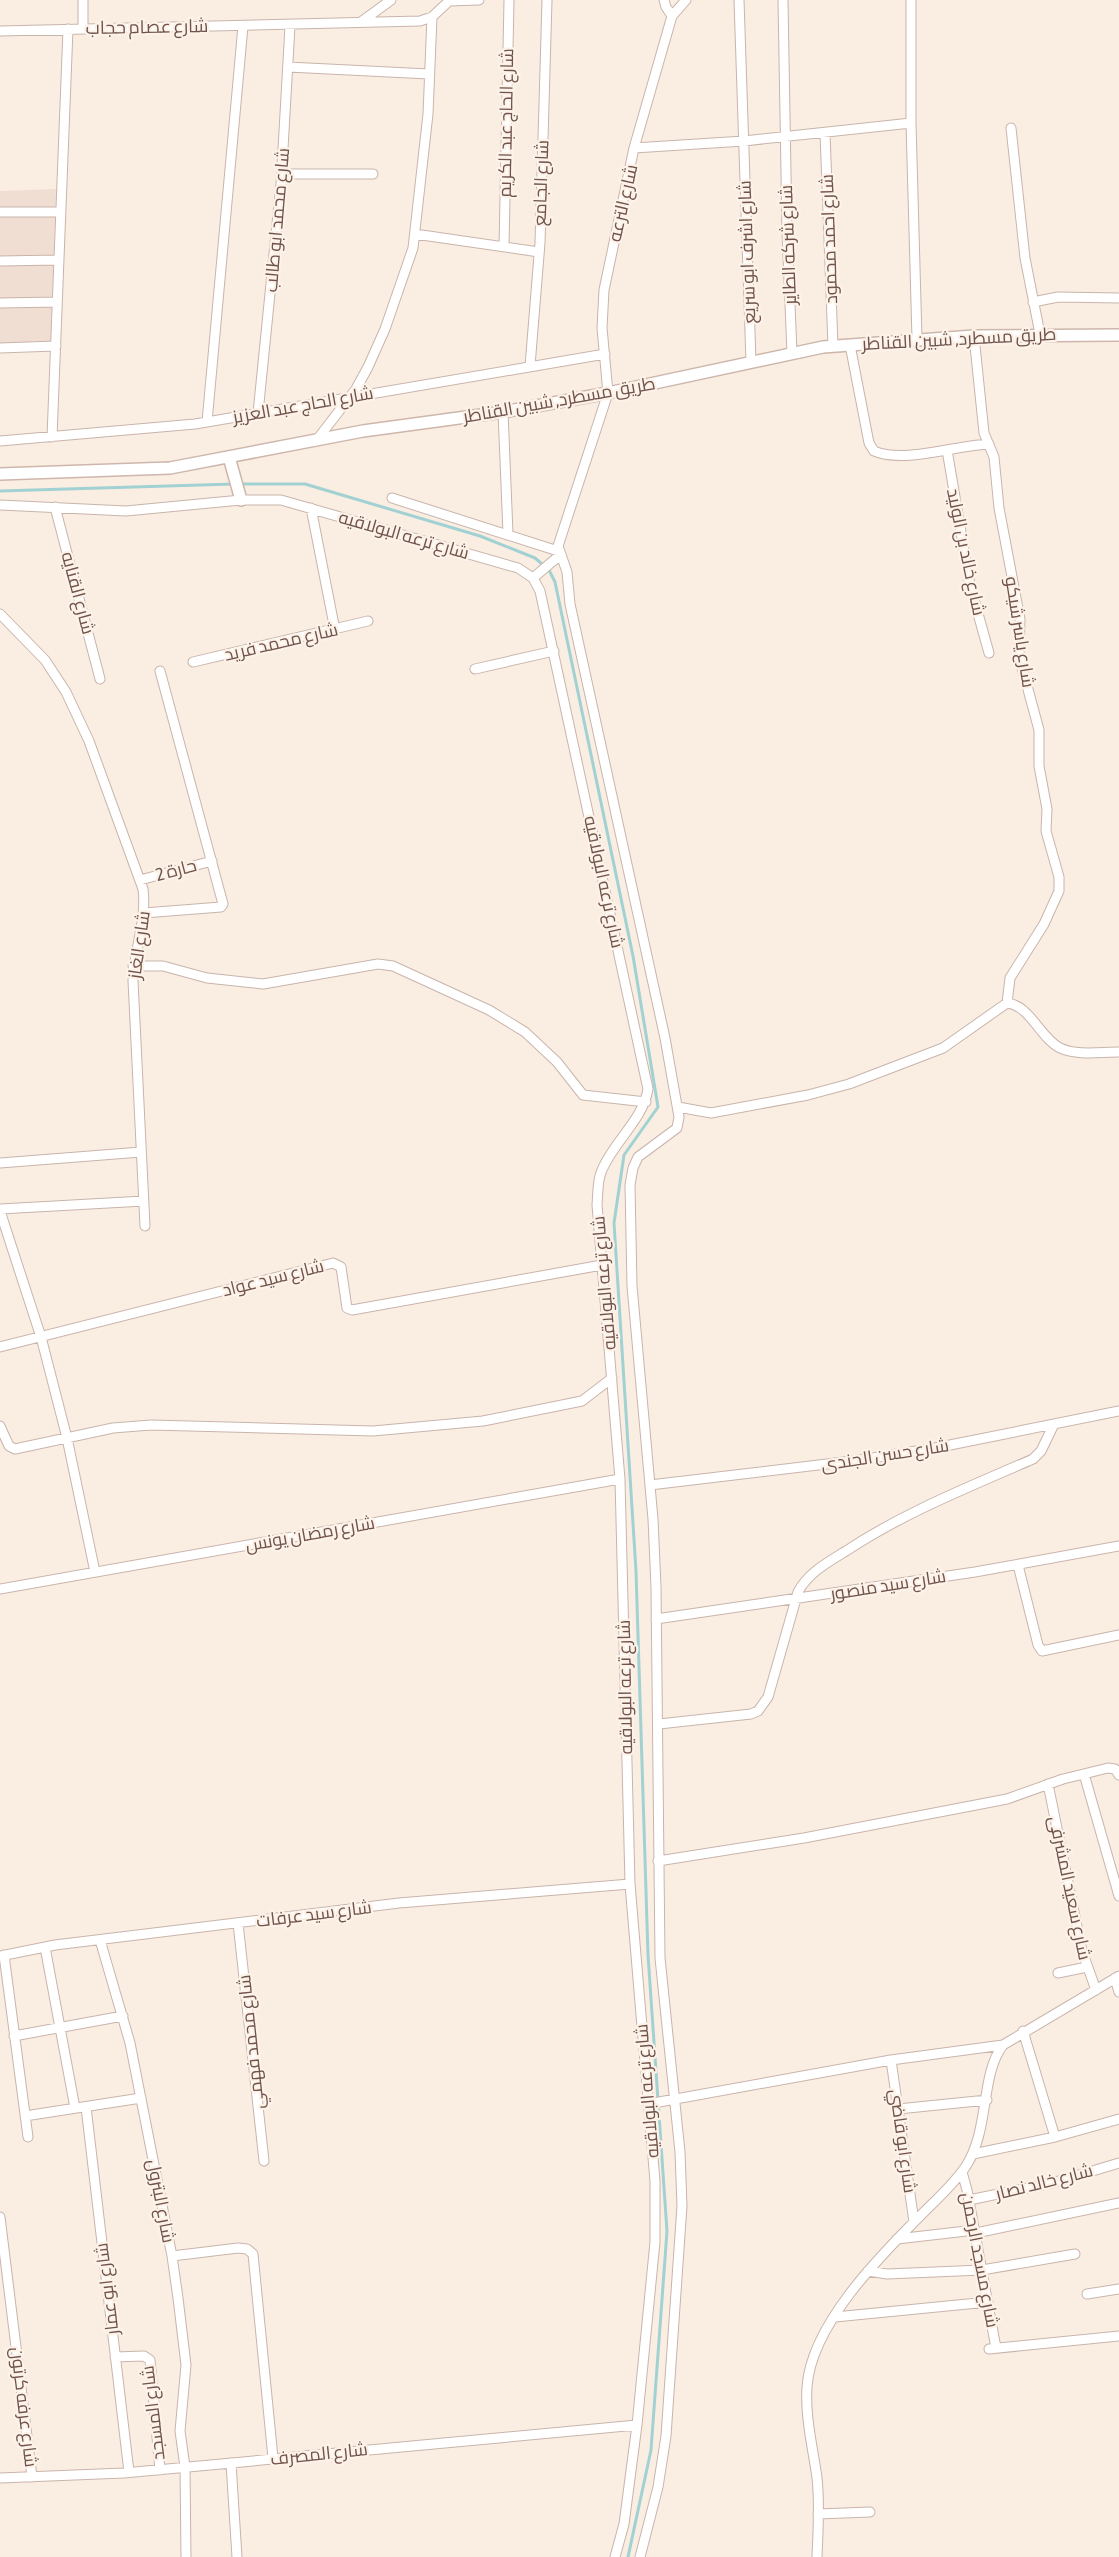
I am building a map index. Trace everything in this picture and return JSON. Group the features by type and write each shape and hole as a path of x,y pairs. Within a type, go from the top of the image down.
{"main road":[{"name":"طريق مسطرد, شبين القناطر","path":"0,474 170,468 363,431 503,412 608,388 833,346 1039,330 1119,335"},
{"path":"229,457 240,497"}],"street":[{"path":"83,0 83,28"},
{"path":"361,22 391,0"},
{"path":"316,441 350,398 368,367 385,330 415,234 428,114 432,17 449,1 478,0"},
{"name":"شارع الحاج عبد الكريم","path":"504,246 508,0"},
{"name":"شارع الجامع","path":"530,366 539,252 547,0"},
{"path":"664,0 672,16"},
{"name":"شارع الترعه","path":"608,388 602,328 604,290 634,148 672,16 686,0"},
{"name":"شارع اشرف ابو سريع","path":"739,0 751,362"},
{"name":"شارع شركه الطاير","path":"783,0 792,353"},
{"path":"911,0 911,123 918,339"},
{"name":"شارع عصام حجاب","path":"52,438 68,29 290,26 420,21 432,17"},
{"path":"207,422 243,26"},
{"name":"شارع محمد ابو طالب","path":"258,413 282,174 290,26"},
{"path":"0,31 68,29"},
{"path":"288,67 430,74"},
{"path":"634,148 744,141 911,123"},
{"path":"1011,128 1025,258 1039,330"},
{"name":"شارع احمد محمود","path":"825,132 833,346"},
{"path":"282,174 373,174"},
{"path":"0,212 61,212"},
{"path":"415,234 539,252"},
{"path":"0,261 59,260"},
{"path":"1034,306 1058,297 1119,298"},
{"path":"0,303 57,302"},
{"name":"شارع ياسر شيكو","path":"974,336 984,433 994,457 999,508 1020,619 1019,656 1039,730 1039,766 1047,809 1046,831 1060,885 1044,924 1012,973 1008,986 1007,1003"},
{"path":"850,345 869,443 874,452 884,454 915,454 989,444"},
{"path":"0,348 56,346"},
{"name":"شارع الحاج عبد العزيز","path":"0,441 52,438 207,422 530,366 605,358"},
{"path":"535,576 557,555 560,540 608,388"},
{"path":"503,412 508,534"},
{"name":"شارع خالد بن الوليد","path":"946,450 963,552 989,653"},
{"name":"شارع ترعه البولاقيه","path":"0,505 149,510 240,497 281,500 518,568 535,576 540,590 646,1069 648,1089 646,1102 613,1148 600,1172 597,1205 620,1479 630,1884 655,2181 655,2242 637,2425 624,2524 615,2557"},
{"path":"392,498 508,534 557,555"},
{"name":"شارع القنايه","path":"55,507 100,679"},
{"path":"311,508 335,630"},
{"name":"شارع ترعه البولاقيه","path":"557,555 567,572 570,604 665,1038 678,1107 676,1128 638,1157 633,1168 630,1185 632,1286 650,1485 656,1619 659,1724 658,1861 660,1958 682,2206 670,2402 658,2488 640,2557"},
{"name":"شارع الغاز","path":"0,614 45,660 66,692 89,742 140,880 144,912 133,966 145,1226"},
{"name":"شارع محمد فريد","path":"193,662 368,621"},
{"path":"475,669 554,652"},
{"path":"144,912 220,907 223,902 160,671"},
{"name":"حارة 2","path":"140,880 212,861"},
{"path":"133,966 163,966 207,978 263,984 378,964 393,966 490,1010 525,1032 557,1062 583,1095 646,1102"},
{"path":"678,1107 711,1113 808,1095 849,1084 942,1048 1007,1003 1020,1007 1049,1040 1059,1047 1081,1053 1119,1052"},
{"path":"0,1163 141,1152"},
{"path":"95,1572 67,1438 42,1337 0,1210 144,1200"},
{"name":"شارع سيد عواد","path":"0,1348 333,1263 341,1267 347,1308 352,1310 602,1265"},
{"path":"0,1426 9,1446 15,1449 113,1428 151,1425 373,1431 483,1422 582,1401 612,1378"},
{"name":"شارع حسن الجندى","path":"650,1485 826,1465 936,1448 1119,1411"},
{"path":"659,1724 743,1716 758,1711 768,1697 796,1599 803,1583 820,1567 883,1526 1033,1459 1041,1451 1054,1424"},
{"name":"شارع رمضان يونس","path":"0,1589 620,1479"},
{"name":"شارع سيد منصور","path":"656,1619 1018,1565 1119,1546"},
{"path":"1018,1565 1038,1645 1042,1650 1119,1635"},
{"path":"658,1861 804,1838 1002,1800 1048,1784 1112,1768 1119,1775"},
{"path":"1084,1774 1119,1896"},
{"name":"شارع سعيد المشرفى","path":"1048,1784 1067,1884 1087,1967 1096,1990"},
{"name":"شارع سيد عرفات","path":"2,1955 45,1947 399,1903 630,1884"},
{"name":"شارع محمد فهمي","path":"238,1923 264,2161"},
{"name":"شارع البترول","path":"100,1940 123,2016 172,2256 186,2365 180,2431 185,2468 186,2557"},
{"path":"45,1947 75,2108"},
{"path":"2,1955 28,2137"},
{"path":"1058,1973 1087,1967"},
{"path":"648,2104 892,2060 1003,2045 1117,1977 1119,1992"},
{"path":"14,2036 123,2016"},
{"path":"1024,2031 1055,2136"},
{"path":"817,2557 817,2478 809,2428 807,2387 812,2359 835,2317 868,2271 897,2238 962,2172 981,2134 994,2061 1003,2045"},
{"name":"شارع ابو قاضي","path":"892,2060 914,2222"},
{"path":"25,2116 141,2098"},
{"path":"898,2110 986,2100"},
{"name":"شارع ابو عمار","path":"86,2106 129,2472"},
{"path":"972,2154 1055,2136 1119,2119"},
{"name":"شارع خالد نصار","path":"969,2200 1052,2183 1119,2164"},
{"name":"شارع مسجد الرحمن","path":"962,2172 988,2302 992,2348 1119,2336"},
{"path":"897,2238 975,2232 1119,2203"},
{"name":"شارع عرفه كرتون","path":"0,2217 2,2255 32,2477"},
{"path":"172,2256 238,2248 247,2249 253,2254 272,2458"},
{"path":"868,2271 887,2274 982,2270 1075,2254"},
{"path":"1087,2294 1119,2289"},
{"path":"835,2317 988,2302"},
{"name":"شارع المسجد","path":"115,2357 144,2356 150,2360 160,2470"},
{"name":"شارع المصرف","path":"0,2478 185,2468 272,2458 637,2425"},
{"path":"231,2463 237,2557"},
{"path":"818,2514 870,2512"}],"shaded area":[{"path":"56,189 51,341 0,343 0,191"}],"waterway":[{"path":"0,491 234,484"},
{"path":"241,484 305,484 480,536 535,558 549,570 555,582 633,956 658,1107 624,1155 614,1223 636,1571 648,1955 667,2231 651,2450 628,2557"}]}
